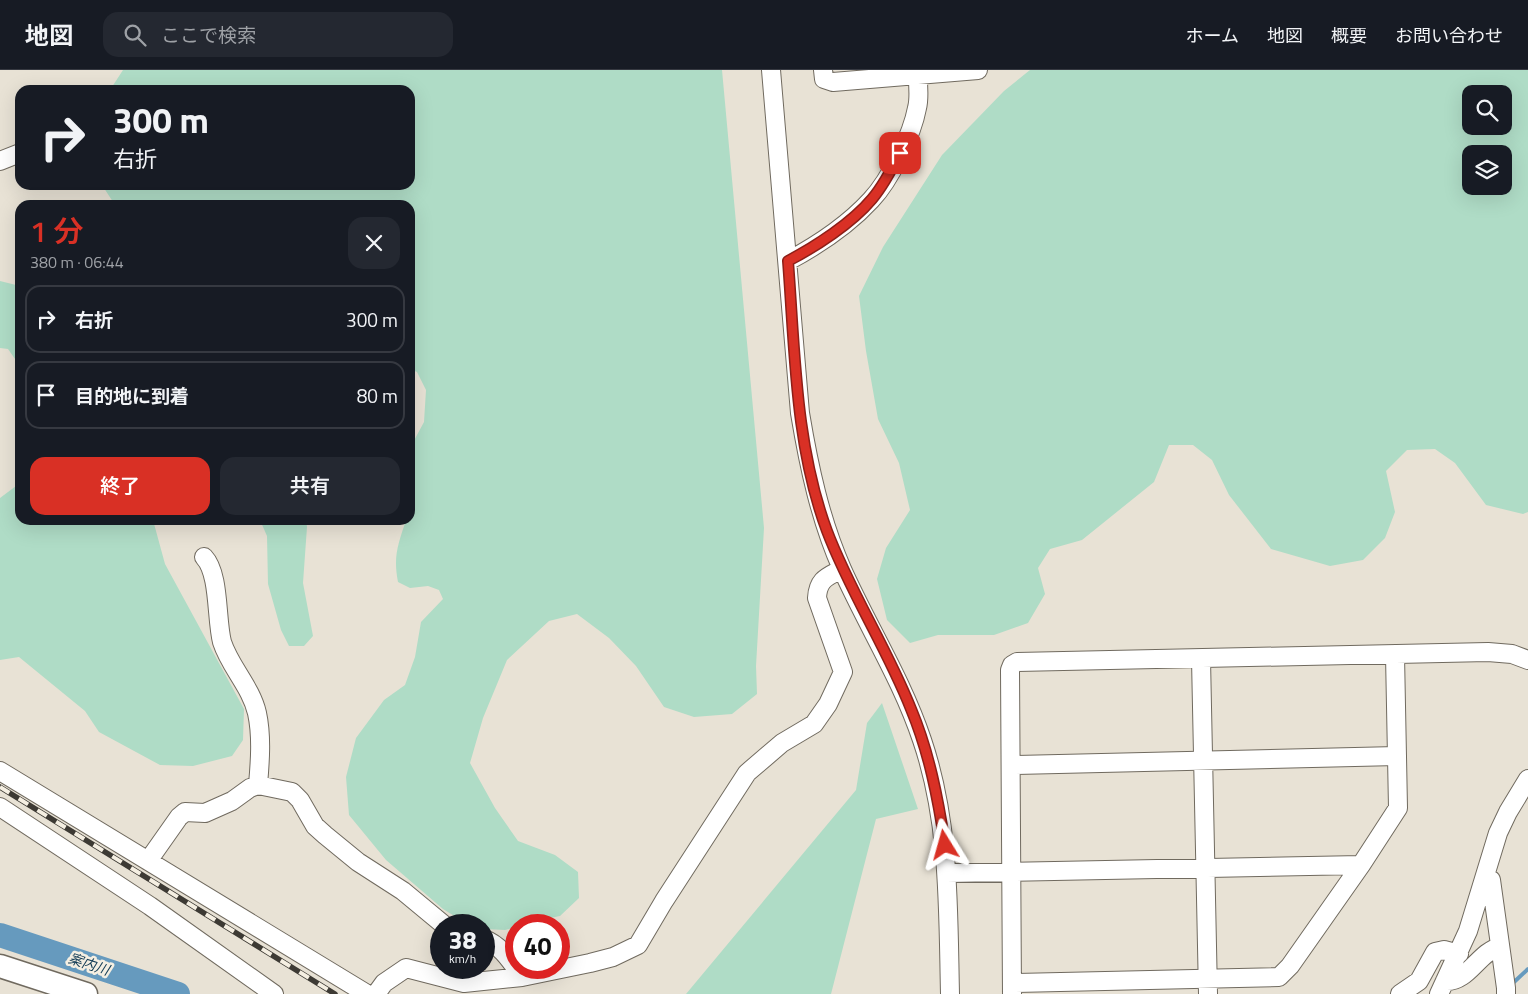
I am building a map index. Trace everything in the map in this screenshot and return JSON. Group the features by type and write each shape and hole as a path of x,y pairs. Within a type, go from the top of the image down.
{"main road":[{"path":"0,966 86,994"}],"street":[{"path":"771,70 800,403 808,464 826,529 842,570 892,666 911,708 934,782 941,814 947,873 950,994"},
{"path":"823,70 824,79 833,82 917,73 978,70"},
{"path":"788,261 812,248 872,200 907,141 918,107 917,73"},
{"path":"0,150 15,147"},
{"path":"0,161 15,155"},
{"path":"204,557 207,560 215,586 222,641 233,665 251,695 257,711 260,743 258,786"},
{"path":"570,966 613,957 638,945 664,901 747,773 782,743 814,724 828,704 843,672 817,598 820,582 842,570"},
{"path":"1395,655 1398,808 1361,866 1290,966 1279,977 1208,986 1012,988 1010,670 1012,665 1017,662 1501,653 1512,654 1528,660"},
{"path":"1201,659 1208,986"},
{"path":"1011,765 1397,756"},
{"path":"0,771 367,994"},
{"path":"1442,988 1468,931 1498,833 1528,779"},
{"path":"148,861 185,812 205,813 232,800 250,788 258,786 292,792 300,800 315,826 358,862 403,892 430,914"},
{"path":"0,807 150,906 274,994"},
{"path":"947,873 1361,866"},
{"path":"1485,876 1491,880 1506,994"},
{"path":"495,946 505,954"},
{"path":"1442,988 1456,980 1491,951 1500,947"},
{"path":"1400,994 1418,980 1435,952 1444,950 1459,954"},
{"path":"376,994 384,983 406,968 464,983 505,979"}],"green space":[{"path":"123,70 722,70 764,528 756,666 757,694 732,714 694,717 664,707 636,666 609,638 577,614 549,621 507,660 483,718 470,763 495,808 518,841 555,855 578,872 579,898 562,914 505,914 505,930 495,930 495,914 451,914 443,909 386,860 349,815 346,777 356,738 384,700 405,685 415,657 421,622 443,599 439,590 428,586 410,588 398,582 396,565 405,525 415,525 415,439 424,422 426,390 415,371 415,200 112,200 105,190 415,190 415,85 113,85"},
{"path":"1030,70 1528,70 1528,512 1523,514 1486,505 1455,463 1435,449 1407,450 1386,471 1395,512 1385,538 1363,560 1330,566 1271,549 1229,495 1212,460 1193,445 1169,445 1154,482 1082,540 1050,549 1038,568 1045,594 1028,623 994,635 938,635 910,643 887,620 877,579 886,548 910,510 899,463 878,419 859,296 883,247 942,155 1004,91"},
{"path":"0,281 15,285 15,359 8,349 0,348"},
{"path":"15,487 15,525 154,525 165,564 244,709 243,740 232,756 193,766 160,765 99,732 85,711 19,657 0,660 0,498"},
{"path":"262,525 307,525 303,583 313,636 304,646 289,646 281,630 268,584 267,536"},
{"path":"882,703 918,809 876,819 831,994 686,994 856,790 867,723"}],"waterway":[{"name":"案内川","path":"0,935 178,994"},
{"path":"1512,985 1528,969"}],"railway":[{"path":"0,787 335,994"}],"route":[{"path":"900,153 872,200 812,248 788,261 800,413 808,464 816,496 826,529 842,570 892,666 911,708 934,782 945,845"}]}
